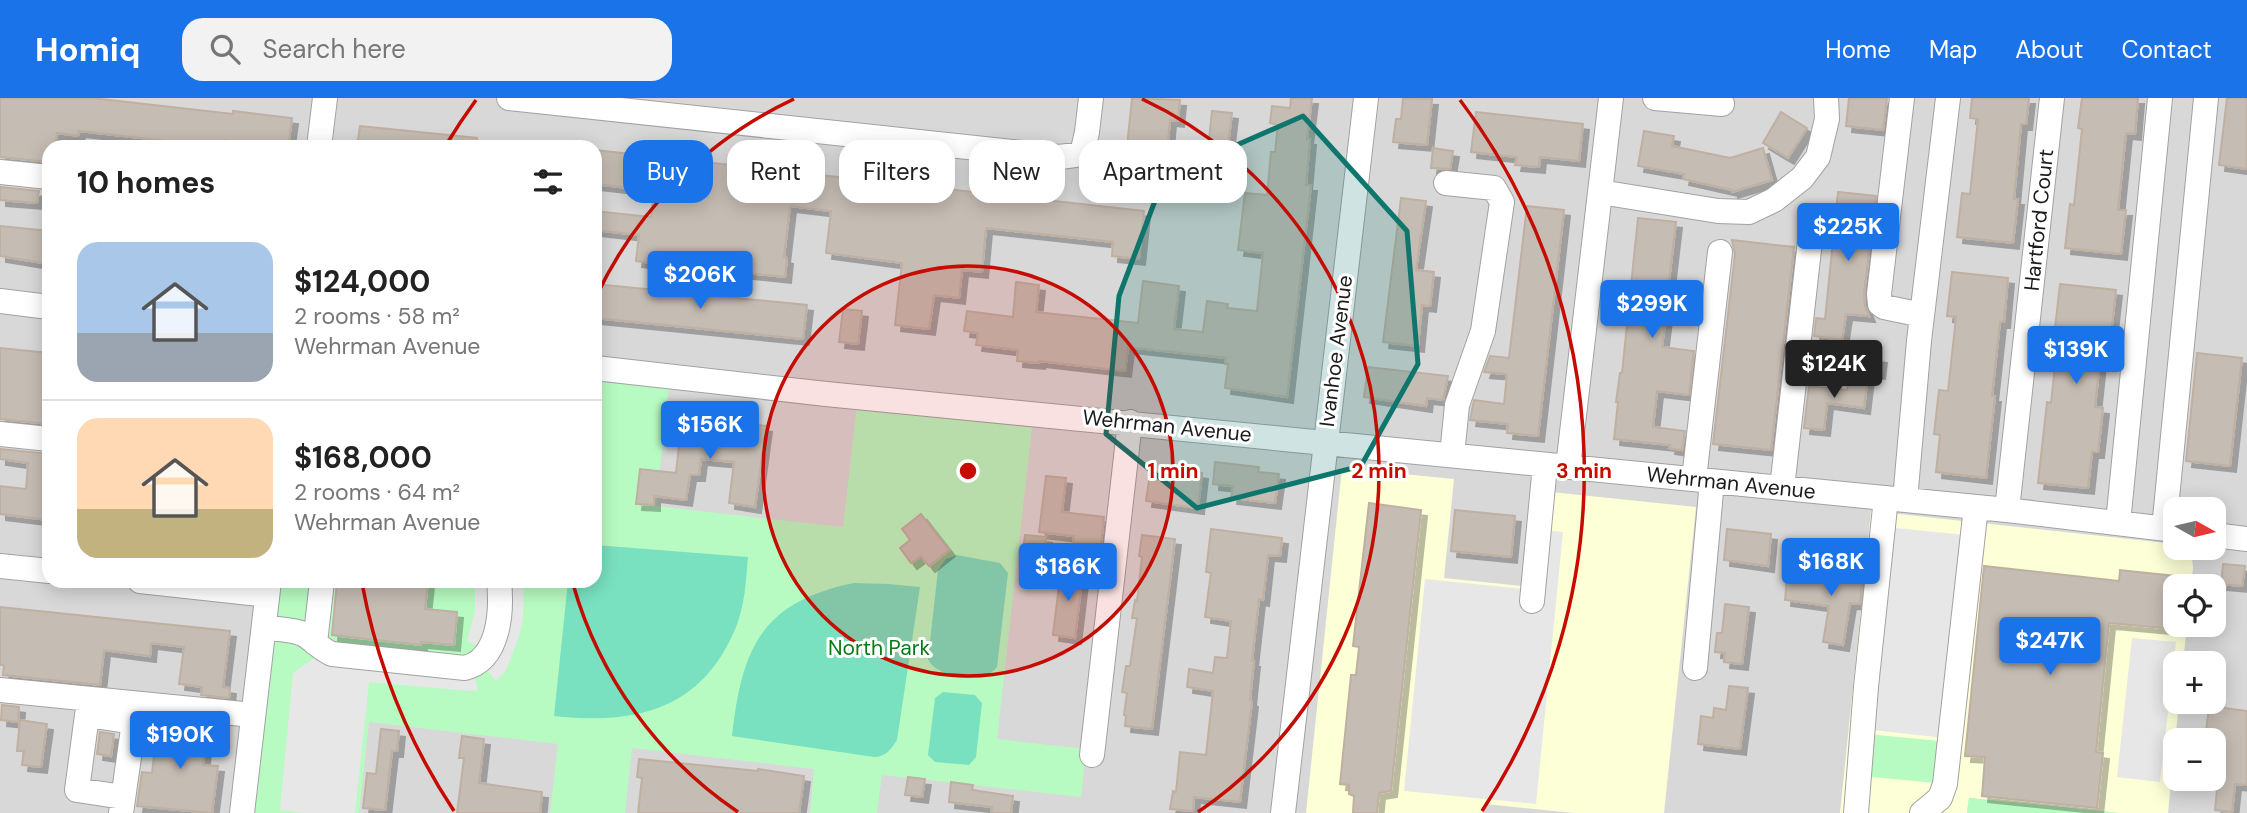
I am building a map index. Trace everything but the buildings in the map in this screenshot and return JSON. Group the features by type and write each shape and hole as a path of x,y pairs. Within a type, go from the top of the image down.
{"street":[{"path":"320,140 325,98"},
{"path":"509,98 1060,157 1082,154 1091,98"},
{"name":"Ivanhoe Avenue","path":"1283,813 1366,98"},
{"path":"1532,601 1600,192 1611,98"},
{"path":"1655,98 1722,104"},
{"path":"1600,192 1718,211 1749,212 1774,200 1793,186 1818,158 1827,119 1826,98"},
{"path":"1902,98 1878,295 1880,304 1884,307 1922,315"},
{"path":"1856,813 1866,687 1922,315 1948,98"},
{"name":"Hartford Court","path":"2007,510 2052,98"},
{"path":"2118,523 2160,98"},
{"path":"2173,497 2207,98"},
{"path":"0,172 42,176"},
{"path":"1446,183 1494,188 1502,202 1483,331 1457,405 1452,455"},
{"path":"1782,488 1810,241"},
{"path":"1695,668 1703,480 1720,252"},
{"path":"0,301 42,306"},
{"name":"Wehrman Avenue","path":"602,369 826,394 2007,510 2163,529"},
{"path":"1092,755 1130,422"},
{"path":"0,434 42,438"},
{"path":"1922,813 1940,798 1945,784 1976,507"},
{"path":"2226,536 2247,539"},
{"path":"0,566 42,570"},
{"path":"242,813 268,588"},
{"path":"315,643 321,588"},
{"path":"264,628 297,632 332,654 454,667 475,665 484,658 495,634 499,614 499,588"},
{"path":"0,690 253,715"}],"highlighted area":[{"path":"1303,116 1407,231 1418,364 1361,466 1197,508 1106,434 1119,296 1164,177"}],"shaded area":[{"path":"0,98 2247,98 2247,813 0,813"},
{"path":"1342,468 1454,479 1444,578 1522,586 1532,490 1696,507 1664,813 1574,813 1485,804 1483,813 1306,813"},
{"path":"1871,511 2163,543 2163,560 2192,560 2192,574 2163,574 2163,637 2186,637 2184,651 2163,651 2163,714 2178,714 2176,728 2163,728 2163,791 2170,791 2168,813 2119,813 1969,798 1967,813 1840,813"},
{"path":"1876,526 1975,536 1945,738 1854,728"},
{"path":"1531,529 1563,532 1536,804 1404,791 1425,579 1524,589"},
{"path":"475,588 524,588 520,634 506,670 496,681 486,669 474,676 478,690 470,691 369,682 355,813 280,810 293,673 334,644 466,659 480,647 467,641 475,611"},
{"path":"2132,638 2176,642 2175,651 2163,651 2163,714 2168,714 2166,728 2163,728 2160,782 2117,777"}],"green space":[{"name":"North Park","path":"602,378 669,386 656,506 843,527 857,406 1032,426 997,739 1086,749 1081,797 882,775 877,813 810,813 814,769 632,748 625,813 550,813 558,744 369,722 359,813 253,813 278,588 602,588"},
{"path":"602,546 748,557 745,592 736,627 722,655 705,677 685,694 663,706 639,714 612,718 554,716 567,588 602,588"},
{"path":"957,555 1000,563 1008,573 997,667 991,673 972,678 950,675 933,666 928,659 938,570 946,559"},
{"path":"854,583 920,587 897,740 893,746 885,754 874,757 732,736 742,678 750,654 762,634 777,617 797,603 822,591"},
{"path":"943,692 975,695 982,703 976,757 969,765 935,762 928,755 935,698"},
{"path":"1856,733 1940,741 1936,783 1852,775"},
{"path":"1969,798 2119,813 1967,813"}]}
